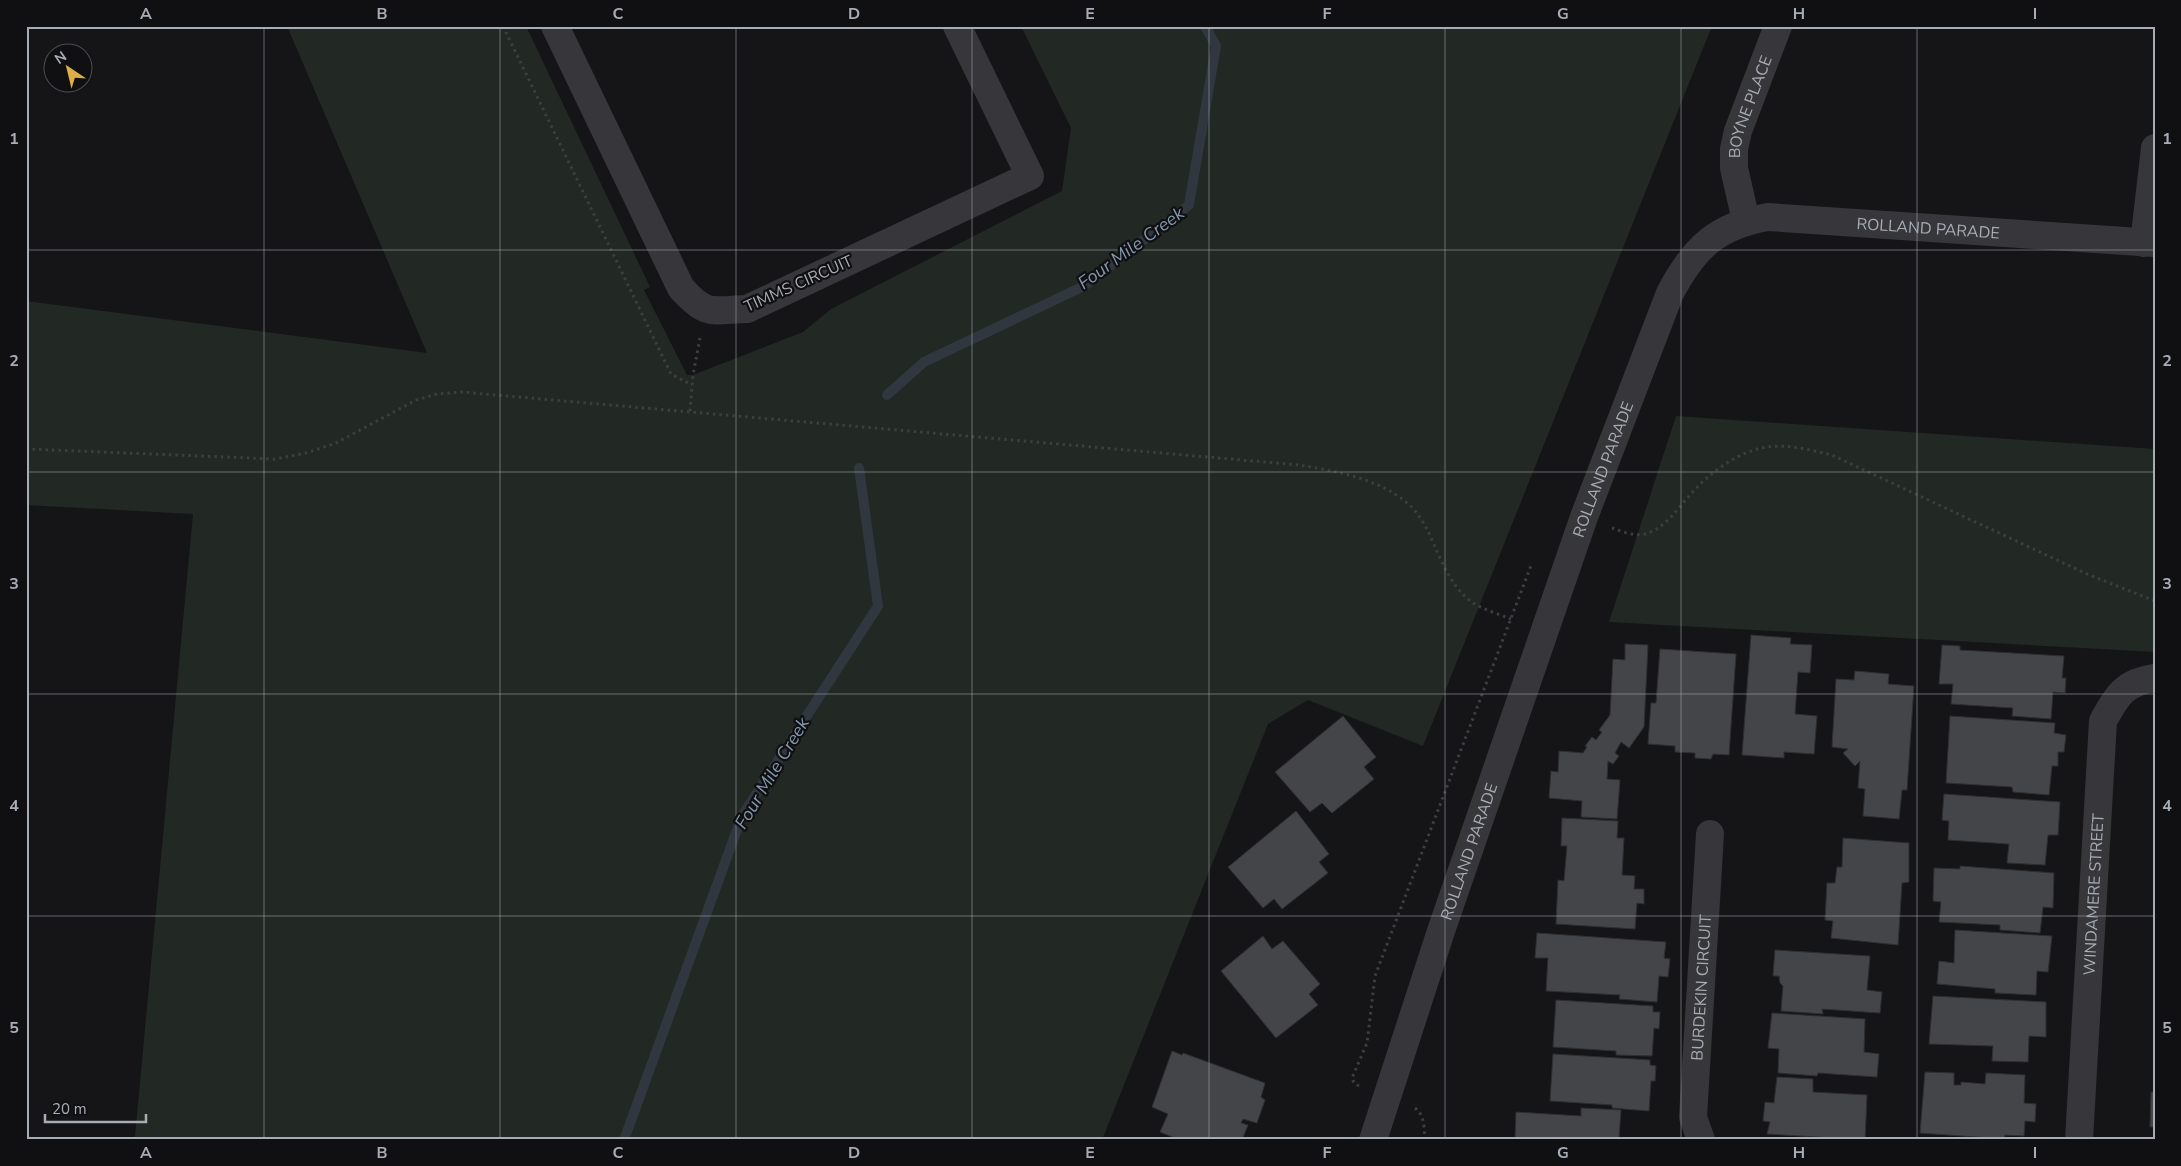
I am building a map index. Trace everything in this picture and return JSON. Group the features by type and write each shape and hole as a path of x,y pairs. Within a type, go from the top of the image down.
{"street":[{"path":"555,26 681,288 706,311"},
{"name":"TIMMS CIRCUIT","path":"706,311 747,308 1030,176 957,26"},
{"name":"BOYNE PLACE","path":"1746,221 1734,168 1734,149 1738,131 1778,26"},
{"path":"2149,243 2155,148"},
{"name":"ROLLAND PARADE","path":"1373,1140 1441,931 1584,517 1670,293 1683,268 1697,250 1718,234 1746,221 1768,217 2149,243"},
{"name":"WINDAMERE STREET","path":"2079,1140 2103,721 2115,698 2136,680 2155,678"},
{"name":"BURDEKIN CIRCUIT","path":"1701,1140 1693,1117 1710,834"}],"path":[{"path":"503,26 671,374 692,386"},
{"path":"690,411 692,386 706,311"},
{"path":"26,449 275,459 306,453 336,443 416,400 437,394 461,392 1299,465 1330,470 1361,479 1389,490 1407,502 1417,513 1452,582 1474,604 1512,619"},
{"path":"1584,517 1633,535 1644,535 1667,521 1695,489 1712,474 1749,452 1767,447 1812,450 1832,455 2087,574 2155,601"},
{"path":"1425,1140 1424,1124 1419,1111 1408,1103 1354,1083 1352,1078 1367,1043 1375,976 1426,837 1512,619 1534,558"}],"shaded area":[{"path":"287,26 526,26 650,287 644,290 687,375 693,375 803,332 831,309 1062,191 1071,128 1021,26 1712,26 1423,746 1308,700 1268,724 1102,1140 133,1140 135,1136 193,514 26,505 26,301 427,353"},
{"path":"1676,416 2155,449 2155,652 1609,622"}],"building":[{"path":"1751,635 1791,638 1790,644 1812,645 1810,673 1798,672 1795,714 1817,716 1814,754 1784,752 1784,758 1742,755"},
{"path":"1625,644 1648,645 1644,727 1629,748 1621,742 1615,753 1619,756 1613,764 1608,761 1607,779 1620,780 1617,819 1581,817 1582,801 1549,798 1551,771 1558,772 1559,751 1583,753 1587,747 1585,746 1592,737 1596,740 1602,732 1599,730 1610,715 1613,659 1625,660"},
{"path":"1942,645 1960,646 1960,650 2064,656 2062,678 2066,678 2065,693 2053,692 2051,719 2012,716 2013,708 1951,704 1953,684 1939,684"},
{"path":"1660,649 1736,654 1729,755 1713,754 1711,759 1695,758 1695,753 1675,752 1675,746 1648,744 1651,703 1656,703"},
{"path":"1855,671 1889,674 1888,684 1914,686 1907,790 1902,790 1899,819 1863,816 1865,789 1858,788 1860,761 1855,766 1843,753 1848,749 1832,747 1836,679 1854,680"},
{"path":"1343,716 1376,757 1364,767 1374,779 1332,813 1322,803 1310,812 1275,772"},
{"path":"1950,716 2055,723 2054,733 2066,735 2064,752 2058,752 2058,766 2052,766 2049,795 2013,792 2012,787 1946,783"},
{"path":"1944,794 2060,802 2058,835 2048,835 2045,865 2007,863 2009,844 1948,840 1949,821 1942,820"},
{"path":"1296,811 1329,854 1319,862 1328,873 1282,909 1274,899 1263,908 1228,867"},
{"path":"1562,818 1618,821 1617,838 1624,838 1622,875 1635,876 1634,889 1644,889 1644,904 1637,903 1635,929 1556,924 1558,880 1564,881 1567,846 1561,846"},
{"path":"1843,838 1909,843 1909,882 1902,883 1898,945 1831,938 1833,921 1825,920 1827,883 1835,883 1837,867 1842,867"},
{"path":"1960,866 2054,873 2053,908 2043,907 2040,933 2000,930 2000,925 1939,922 1941,902 1933,901 1934,868 1960,869"},
{"path":"1955,930 2052,936 2048,972 2037,971 2036,995 1995,993 1995,989 1937,984 1939,961 1954,963"},
{"path":"1537,933 1666,942 1664,958 1670,959 1668,977 1659,976 1657,1002 1619,999 1620,995 1546,991 1548,958 1535,958"},
{"path":"1263,936 1272,949 1283,941 1320,984 1309,994 1318,1005 1276,1038 1221,971"},
{"path":"1775,950 1870,956 1867,990 1882,992 1880,1013 1822,1009 1823,1014 1781,1011 1783,986 1780,983 1779,976 1773,976"},
{"path":"1933,996 2046,1002 2046,1037 2029,1036 2028,1062 1992,1061 1993,1046 1929,1044"},
{"path":"1556,1000 1653,1006 1653,1012 1660,1012 1659,1029 1654,1028 1652,1056 1616,1055 1616,1051 1553,1047"},
{"path":"1772,1013 1865,1019 1864,1052 1879,1054 1877,1077 1818,1073 1817,1076 1778,1073 1779,1049 1768,1048"},
{"path":"1172,1051 1182,1055 1183,1053 1265,1083 1261,1097 1265,1100 1257,1123 1243,1119 1241,1123 1248,1125 1242,1140 1180,1140 1160,1132 1168,1114 1152,1107"},
{"path":"1553,1054 1650,1060 1650,1065 1656,1066 1655,1081 1651,1081 1649,1111 1612,1108 1612,1105 1550,1101"},
{"path":"1925,1072 1954,1073 1954,1085 1961,1085 1961,1082 1985,1084 1986,1073 2025,1075 2024,1103 2036,1104 2035,1122 2025,1121 2024,1136 2005,1135 2004,1139 1920,1133"},
{"path":"1777,1077 1813,1079 1813,1092 1867,1095 1865,1140 1767,1134 1770,1122 1763,1121 1765,1102 1774,1103"},
{"path":"2151,1092 2155,1092 2155,1127 2150,1127"},
{"path":"1581,1108 1621,1110 1619,1138 1633,1140 1515,1140 1516,1112 1581,1116"}],"waterway":[{"name":"Four Mile Creek","path":"887,395 924,362 1084,286 1189,205 1216,46 1205,26"},
{"name":"Four Mile Creek","path":"624,1140 742,816 878,606 859,468"}]}
